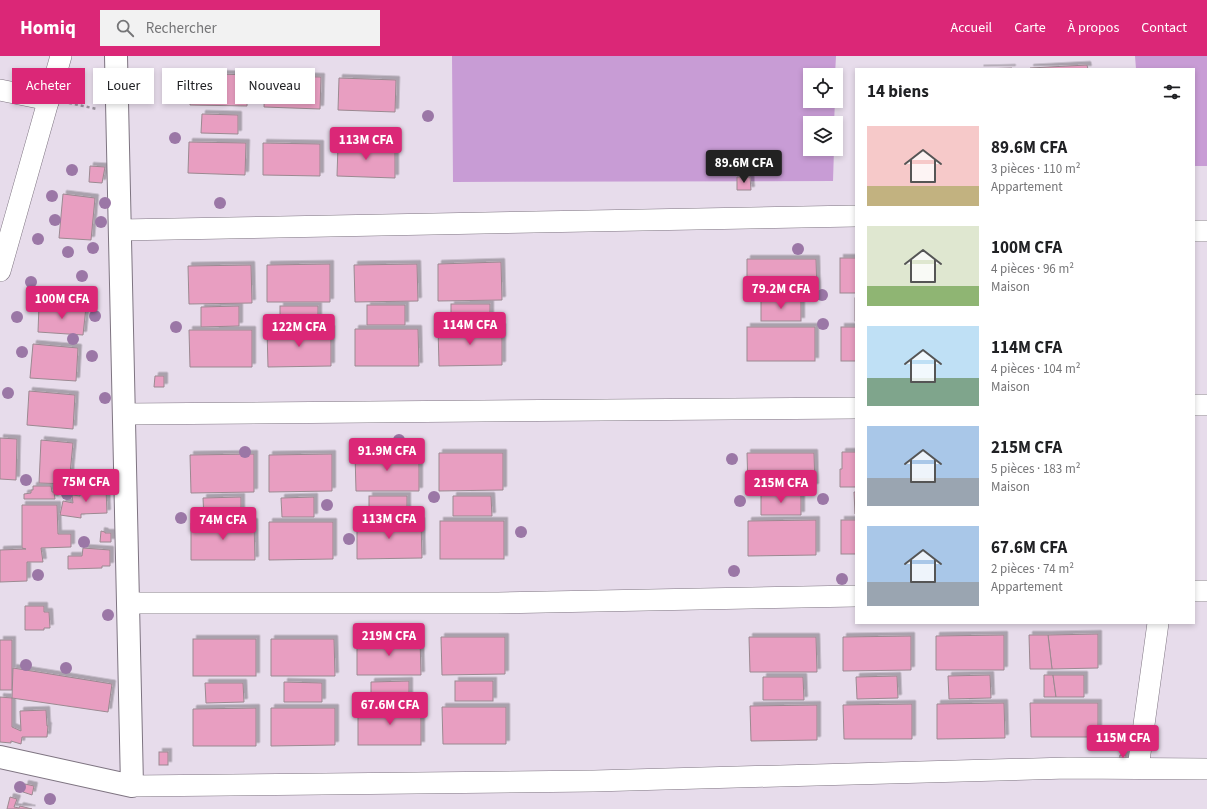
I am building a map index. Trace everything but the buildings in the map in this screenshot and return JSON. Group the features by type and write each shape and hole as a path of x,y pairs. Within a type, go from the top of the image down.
{"main road":[{"path":"0,757 132,786 116,56"}],"street":[{"path":"58,68 61,56"},
{"path":"0,90 12,92"},
{"path":"0,270 48,104"},
{"path":"120,230 855,216"},
{"path":"1195,231 1207,231"},
{"path":"1195,405 1207,405"},
{"path":"124,414 855,408"},
{"path":"1195,591 1207,591"},
{"path":"128,603 498,603 855,596"},
{"path":"1138,768 1158,624"},
{"path":"132,786 594,781 1068,768 1207,769"}],"path":[{"path":"72,104 118,112"}],"shaded area":[{"path":"452,56 836,56 835,68 803,68 803,108 835,108 834,116 803,116 803,156 834,156 833,181 453,182"},
{"path":"1135,56 1207,56 1207,166 1195,166 1195,68 1136,68"}]}
